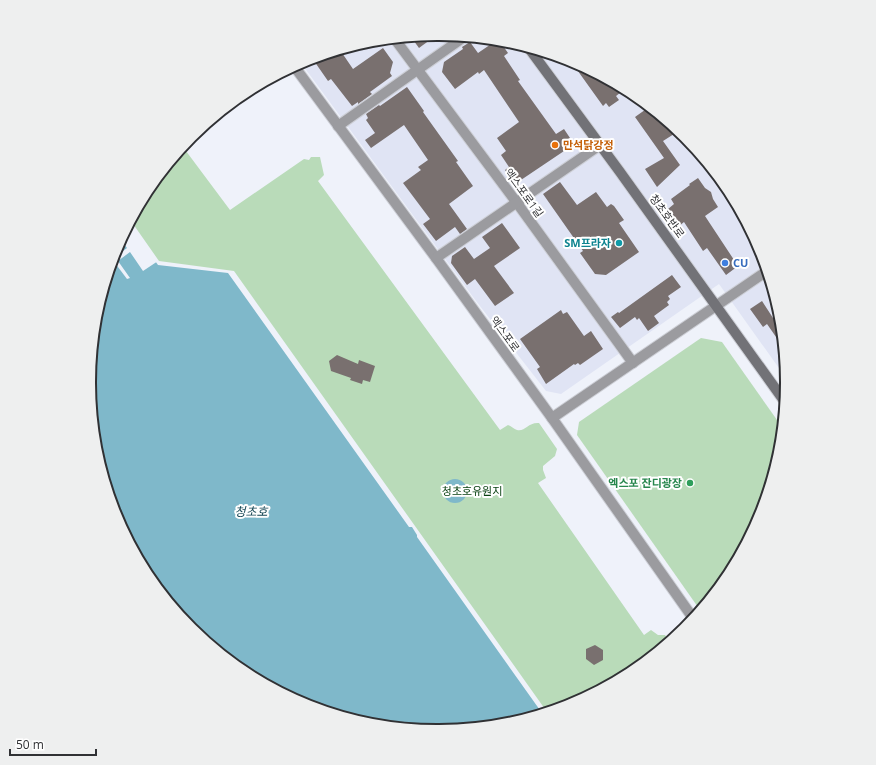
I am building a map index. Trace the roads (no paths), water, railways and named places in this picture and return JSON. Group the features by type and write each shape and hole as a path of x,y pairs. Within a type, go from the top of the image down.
{"street":[{"path":"338,126 456,42"},
{"name":"엑스포로1길","path":"398,44 517,203 633,363"},
{"name":"청초호반로","path":"534,55 779,394"},
{"name":"엑스포로","path":"298,71 552,418 690,613"},
{"path":"436,258 600,145"},
{"path":"552,418 761,274"}],"water":[{"name":"청초호","path":"133,229 158,265 228,273 409,527 412,527 417,537 539,709 483,721 438,724 393,721 328,706 287,689 248,666 213,639 181,608 154,572 142,553 122,513 108,471 99,427 96,382 99,338 108,294 122,252"},
{"path":"455,479 464,482 467,491 464,500 455,503 446,500 443,491 446,482"}],"place":[{"name":"만석닭강정","path":"555,145"},
{"name":"SM프라자","path":"619,243"},
{"name":"CU","path":"725,263"},
{"name":"엑스포 잔디광장","path":"690,483"}],"park label":[{"name":"청초호유원지","path":"472,491"}]}
